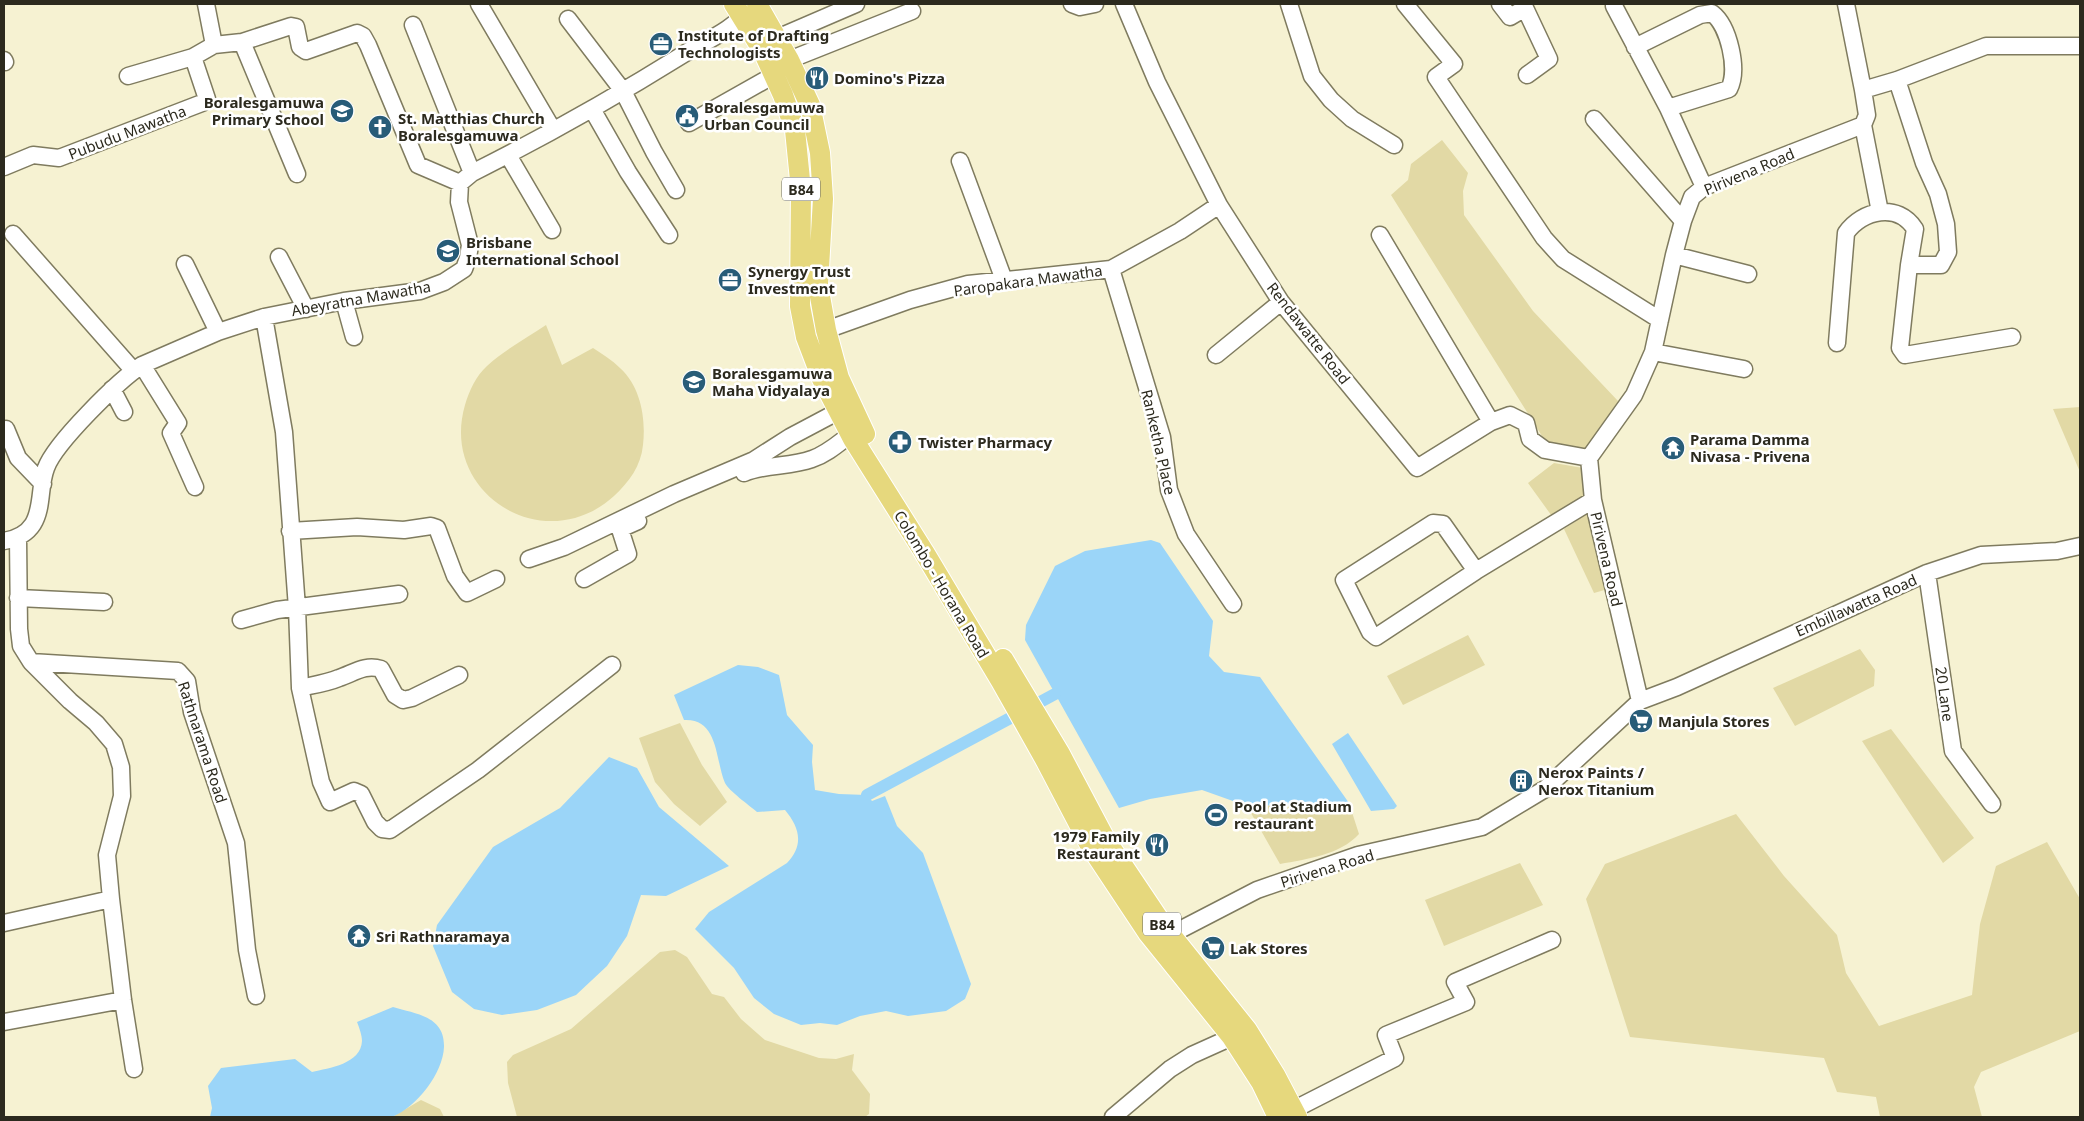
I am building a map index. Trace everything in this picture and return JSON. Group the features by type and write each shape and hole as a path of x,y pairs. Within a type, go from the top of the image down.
{"main road":[{"name":"Colombo - Horana Road","path":"747,7 777,38 810,105 820,153 823,199 818,285 826,330 839,378 862,429 935,545 1034,725 1090,847 1240,1034 1275,1074 1289,1115"},
{"name":"Colombo - Horana Road","path":"747,7 763,51 792,119 801,190 799,273 803,322 815,364 851,434 905,524 1017,696"}],"street":[{"path":"206,4 214,46"},
{"path":"480,4 553,130"},
{"path":"777,38 856,4"},
{"path":"1072,4 1080,7 1095,4"},
{"name":"Rendawatte Road","path":"1124,4 1157,82 1219,205 1281,302 1417,468 1491,422 1510,415 1526,423 1530,439 1545,450 1589,458"},
{"path":"1290,4 1312,76 1331,100 1352,119 1394,145"},
{"path":"1405,4 1454,64 1436,77 1544,238 1563,258 1660,320"},
{"path":"1500,4 1510,17 1525,8 1549,59 1527,75"},
{"path":"1846,4 1863,90 1867,115 1863,125 1880,212"},
{"path":"1614,6 1668,108 1704,188"},
{"path":"128,76 193,57 214,46 242,42 291,26 296,28 300,47 306,51 357,33 363,36 418,165 466,178 623,92 723,32 747,7"},
{"path":"789,60 912,11"},
{"path":"1635,47 1700,15 1712,13 1720,20 1734,65 1733,81 1729,89 1668,108"},
{"path":"568,19 623,92 676,190"},
{"path":"414,25 466,178"},
{"path":"242,42 296,174"},
{"path":"1863,90 1898,80 1986,46 2080,46"},
{"name":"Pubudu Mawatha","path":"4,167 33,155 59,158 202,103 207,99 193,57"},
{"path":"690,123 774,75"},
{"path":"1898,80 1924,164 1938,194 1946,224 1948,252 1941,265 1909,265"},
{"path":"592,108 628,172 669,235"},
{"path":"1594,119 1683,221"},
{"name":"Pirivena Road","path":"1166,941 1257,890 1358,855 1482,827 1545,789 1640,701 1594,500 1589,458 1634,395 1654,352 1674,255 1692,197 1704,188 1863,125"},
{"path":"508,155 552,230"},
{"path":"960,161 1004,280"},
{"name":"Abeyratna Mawatha","path":"11,539 31,527 35,520 46,468 65,439 112,389 138,368 218,332 264,317 344,301 420,290 444,282 464,269 470,245 459,202 466,178"},
{"name":"Paropakara Mawatha","path":"826,330 910,300 968,284 1111,268 1180,231 1219,205"},
{"path":"1836,343 1846,233 1854,222 1880,212 1888,211 1910,221 1915,229 1900,348 1905,354 2012,337"},
{"path":"13,234 138,368 178,423 171,433 195,487"},
{"path":"1380,235 1491,422"},
{"path":"1674,255 1748,274"},
{"path":"279,257 306,308"},
{"path":"185,264 218,332"},
{"name":"Ranketha Place","path":"1111,268 1162,437 1169,490 1186,534 1233,604"},
{"path":"344,301 354,337"},
{"path":"1216,356 1281,302"},
{"path":"264,317 284,431 297,608 300,688 320,782 330,802 354,791 361,794 375,822 382,830 390,830 478,770 612,665"},
{"path":"1654,352 1744,368"},
{"path":"112,389 124,412"},
{"path":"529,559 564,547 674,494 754,460 790,436 839,411"},
{"path":"6,429 18,458 43,484"},
{"path":"584,579 628,554 620,529 757,468 792,464 812,459 824,454 851,434"},
{"path":"1476,571 1443,524 1433,522 1344,580 1370,632 1376,637 1476,571 1594,500"},
{"path":"290,531 357,527 404,530 430,526 437,528 455,576 467,593 496,579"},
{"path":"11,539 21,646 31,662 70,701 96,723 114,744 121,767 122,796 107,855 123,1000 134,1069"},
{"name":"Embillawatta Road","path":"1640,701 1927,573 1981,555 2057,551 2080,546"},
{"name":"20 Lane","path":"1927,573 1954,751 1992,804"},
{"path":"241,620 277,610 400,594"},
{"path":"18,598 104,602"},
{"name":"Rathnarama Road","path":"31,662 178,671 186,681 192,712 236,843 247,950 256,996"},
{"path":"300,688 340,678 358,670 372,667 381,669 395,695 403,700 412,698 459,675"},
{"path":"4,923 111,899"},
{"path":"1289,1115 1396,1058 1386,1035 1466,1002 1456,982 1552,940"},
{"path":"4,1022 123,1000"},
{"path":"1113,1117 1170,1069 1192,1055 1240,1034"}],"shaded area":[{"path":"1442,140 1468,173 1463,191 1464,215 1533,311 1618,401 1586,454 1556,448 1542,436 1391,195 1408,180 1411,164"},
{"path":"546,325 562,365 593,348 620,368 633,384 643,414 644,425 640,460 625,485 614,496 587,514 558,521 530,518 504,508 483,490 468,466 461,437 465,405 479,374 501,355"},
{"path":"2080,407 2080,472 2053,409"},
{"path":"1554,463 1583,468 1588,496 1554,519 1528,483"},
{"path":"1588,513 1608,589 1594,593 1564,529"},
{"path":"1468,635 1485,665 1403,705 1387,676"},
{"path":"1860,649 1875,670 1874,686 1795,726 1773,688"},
{"path":"680,723 702,765 727,802 700,826 674,804 655,782 639,738"},
{"path":"1891,729 1974,838 1943,863 1862,741"},
{"path":"1349,803 1359,834 1342,847 1333,851 1280,864 1247,806"},
{"path":"1736,814 1784,876 1837,935 1846,973 1879,1026 1972,995 1980,924 1996,866 2047,842 2080,899 2080,1031 1981,1072 1974,1087 1982,1117 1880,1117 1876,1097 1837,1092 1824,1058 1630,1037 1586,899 1605,864"},
{"path":"1520,863 1543,905 1444,946 1425,900"},
{"path":"675,950 687,957 712,994 724,997 741,1019 765,1040 819,1058 836,1059 854,1054 852,1070 870,1094 869,1114 865,1117 517,1117 508,1083 507,1062 513,1055 571,1029 660,952"},
{"path":"421,1100 440,1109 444,1117 392,1117"}],"water":[{"path":"1151,540 1160,543 1213,621 1209,656 1224,672 1260,677 1349,803 1247,806 1202,790 1150,799 1119,808 1025,640 1026,625 1055,566 1085,551"},
{"path":"738,665 758,667 779,675 787,715 813,745 812,762 815,790 839,794 867,795 872,801 885,796 897,826 923,853 971,984 965,999 946,1011 908,1016 886,1011 860,1016 837,1025 820,1023 801,1025 774,1014 754,998 734,968 695,929 709,912 787,863 796,850 798,843 797,830 785,810 757,812 727,786 710,733 704,726 695,721 684,720 674,695"},
{"path":"1348,733 1397,806 1394,809 1371,811 1332,744"},
{"path":"609,757 637,768 659,807 729,866 666,896 641,895 627,936 607,966 576,995 537,1010 502,1015 474,1009 452,992 433,946 437,925 493,847 560,808"},
{"name":"Pool at Stadium restaurant","path":"1219,807 1227,819 1212,825 1205,812"},
{"path":"393,1007 428,1018 440,1029 443,1037 443,1057 439,1068 427,1088 411,1106 392,1117 384,1118 210,1117 212,1108 208,1086 221,1068 295,1059 312,1072 343,1064 356,1055 360,1049 362,1039 357,1022"}],"waterway":[{"path":"867,795 1055,694"}],"place":[{"name":"Institute of Drafting Technologists","path":"661,44"},
{"name":"Domino's Pizza","path":"817,78"},
{"name":"Boralesgamuwa Primary School","path":"342,111"},
{"name":"Boralesgamuwa Urban Council","path":"687,116"},
{"name":"St. Matthias Church Boralesgamuwa","path":"380,127"},
{"name":"Brisbane International School","path":"448,251"},
{"name":"Synergy Trust Investment","path":"730,280"},
{"name":"Boralesgamuwa Maha Vidyalaya","path":"694,382"},
{"name":"Twister Pharmacy","path":"900,442"},
{"name":"Parama Damma Nivasa - Privena","path":"1673,448"},
{"name":"Manjula Stores","path":"1641,721"},
{"name":"Nerox Paints / Nerox Titanium","path":"1521,781"},
{"name":"Pool at Stadium restaurant","path":"1216,815"},
{"name":"1979 Family Restaurant","path":"1157,845"},
{"name":"Sri Rathnaramaya","path":"359,936"},
{"name":"Lak Stores","path":"1213,948"}]}
